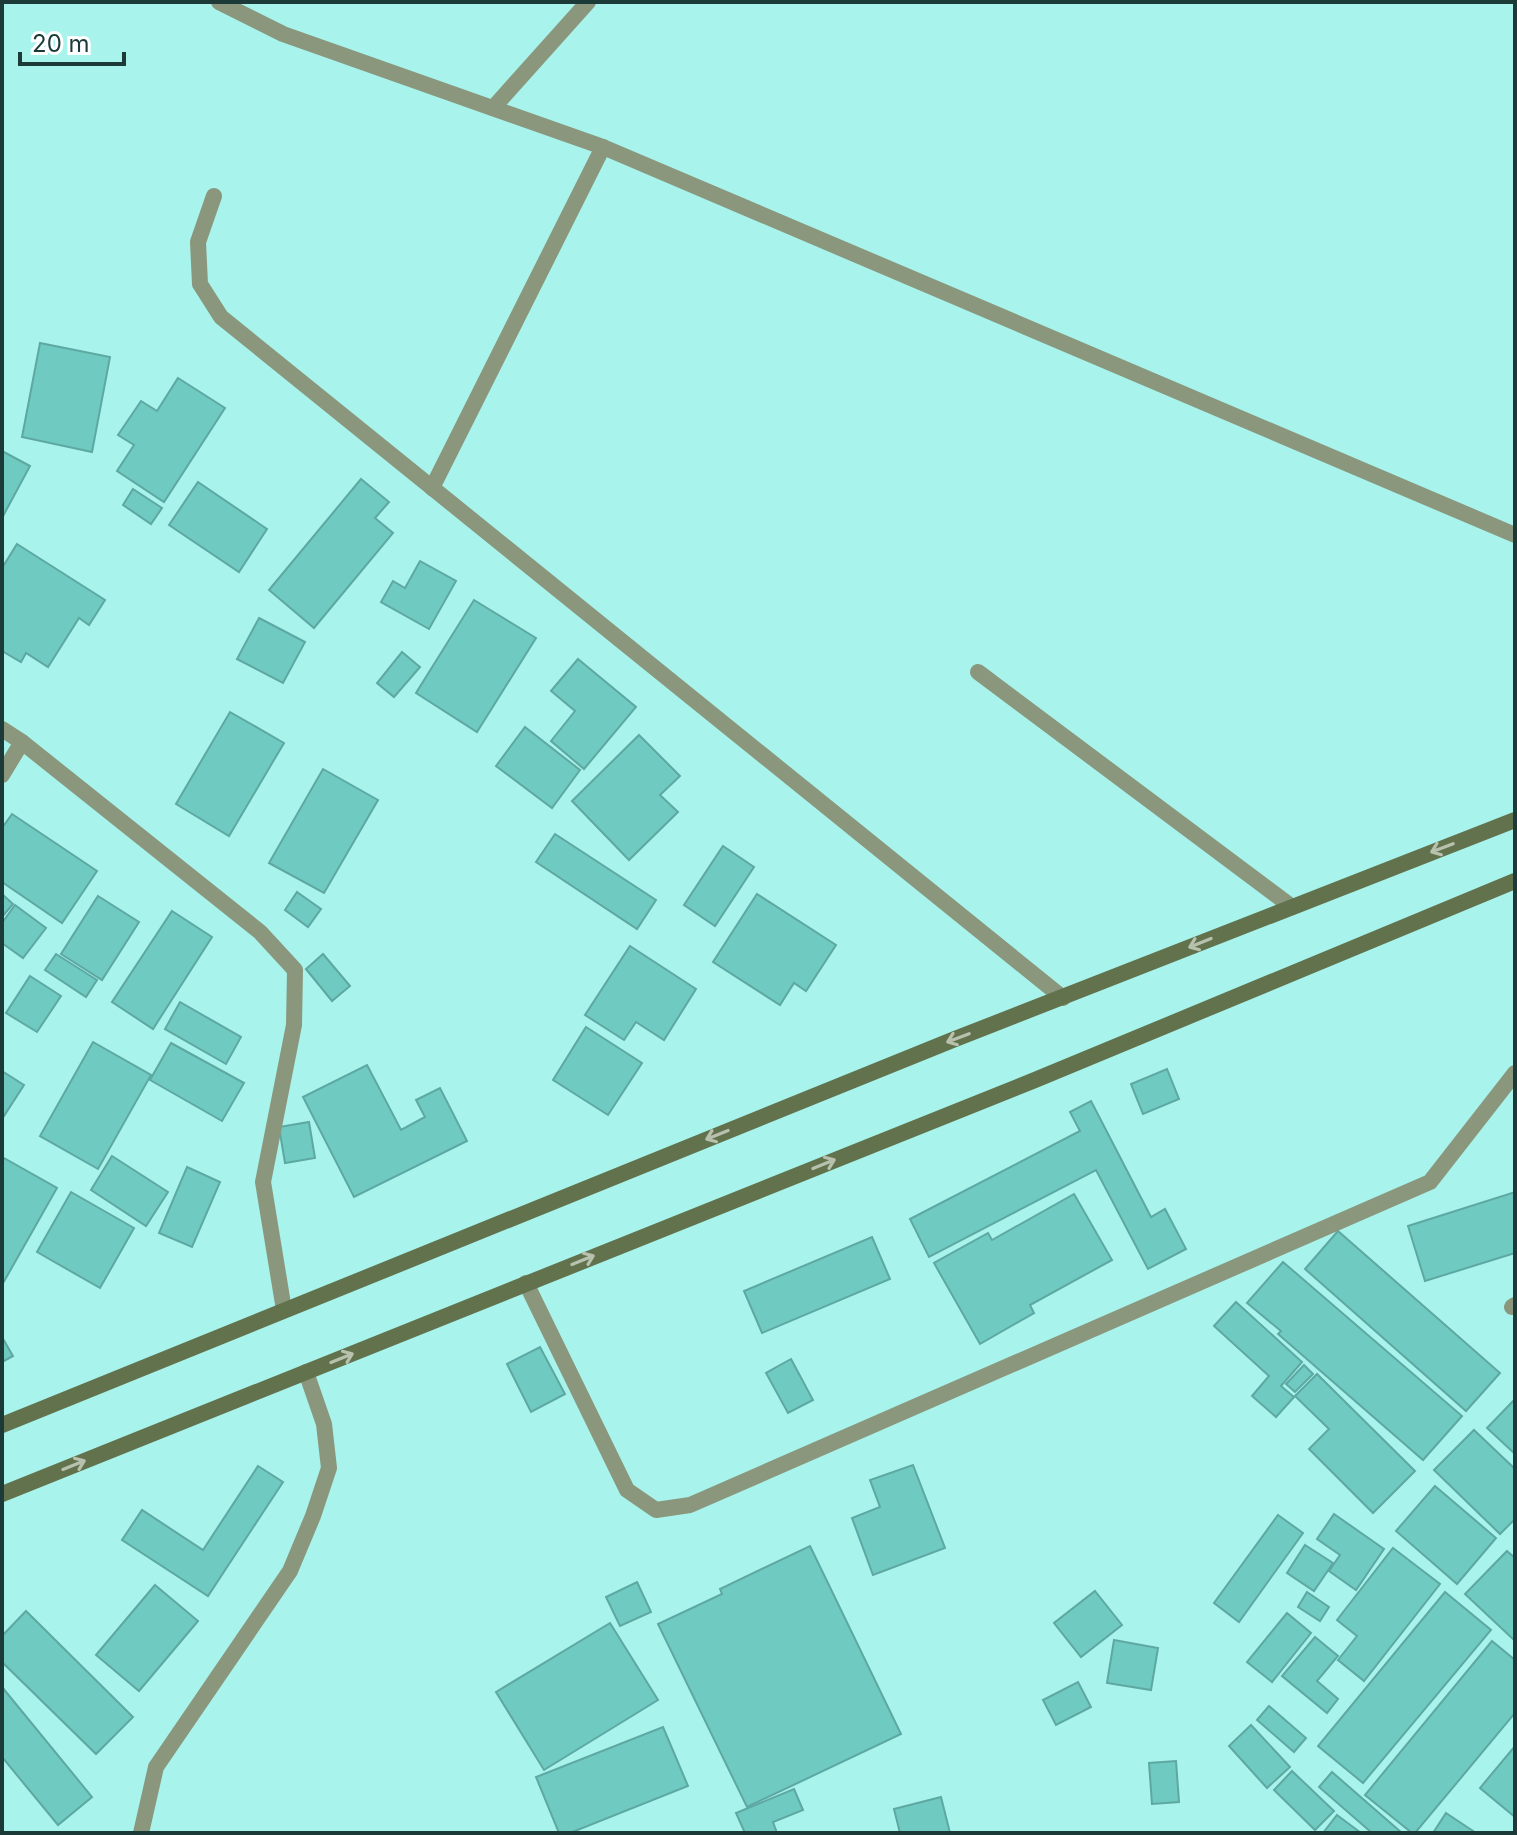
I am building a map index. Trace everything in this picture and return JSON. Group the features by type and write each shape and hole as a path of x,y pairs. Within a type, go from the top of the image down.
{"main road":[{"path":"2,1425 941,1045 1515,820"},
{"path":"2,1494 1035,1080 1515,881"}],"street":[{"path":"219,2 283,34 603,147 1515,535"},
{"path":"493,108 588,2"},
{"path":"432,488 603,147"},
{"path":"214,196 198,242 200,284 221,317 1063,998"},
{"path":"978,672 1292,907"},
{"path":"2,729 260,932 295,970 294,1025 263,1182 284,1310"},
{"path":"2,775 22,742"},
{"path":"526,1283 627,1490 656,1510 690,1505 1430,1182 1515,1073"},
{"path":"141,1833 156,1767 290,1571 313,1516 329,1468 324,1424 306,1372"}],"building":[{"path":"40,343 110,357 92,452 22,437"},
{"path":"178,378 225,408 164,502 117,471 134,445 118,435 141,401 157,411"},
{"path":"2,451 30,466 2,518"},
{"path":"361,479 389,502 375,518 393,533 314,628 269,590"},
{"path":"198,482 267,529 239,572 169,525"},
{"path":"133,489 162,508 151,524 123,505"},
{"path":"17,544 105,600 89,625 79,618 48,667 26,653 21,662 2,651 2,568"},
{"path":"420,561 456,581 429,629 381,602 393,581 405,588"},
{"path":"474,600 536,638 477,732 416,693"},
{"path":"259,618 305,642 283,683 237,659"},
{"path":"402,652 420,667 394,697 377,683"},
{"path":"578,659 636,707 584,769 551,741 575,711 551,691"},
{"path":"230,712 284,743 229,836 176,804"},
{"path":"525,727 580,770 552,808 496,766"},
{"path":"639,735 680,776 660,795 678,812 629,860 572,801"},
{"path":"323,769 378,800 324,893 269,863"},
{"path":"12,814 97,871 62,923 2,882 2,828"},
{"path":"555,834 656,900 637,929 536,862"},
{"path":"723,846 754,867 715,926 684,905"},
{"path":"297,892 321,909 308,927 285,910"},
{"path":"2,894 13,904 2,917"},
{"path":"757,894 836,945 806,991 794,983 780,1005 713,962"},
{"path":"98,896 139,922 102,980 61,954"},
{"path":"15,905 46,928 23,958 2,943 2,923"},
{"path":"172,911 212,937 153,1029 112,1002"},
{"path":"630,946 696,989 664,1040 636,1022 624,1040 585,1015"},
{"path":"56,954 97,980 86,997 45,970"},
{"path":"323,954 350,986 332,1001 306,969"},
{"path":"30,976 61,996 37,1032 6,1013"},
{"path":"180,1002 241,1037 226,1064 165,1029"},
{"path":"586,1027 642,1063 608,1115 553,1080"},
{"path":"93,1042 151,1075 98,1169 40,1136"},
{"path":"171,1043 244,1083 222,1121 150,1080"},
{"path":"367,1065 401,1130 425,1117 416,1100 440,1088 467,1141 354,1197 303,1097"},
{"path":"1167,1069 1179,1099 1143,1114 1131,1084"},
{"path":"2,1071 24,1085 2,1119"},
{"path":"1091,1101 1151,1217 1165,1209 1186,1249 1148,1269 1096,1170 929,1257 910,1219 1080,1131 1070,1112"},
{"path":"309,1122 315,1158 285,1163 279,1127"},
{"path":"112,1156 168,1192 146,1226 91,1190"},
{"path":"4,1158 57,1188 2,1285 2,1163"},
{"path":"187,1167 220,1182 192,1247 159,1233"},
{"path":"71,1192 134,1228 100,1288 37,1252"},
{"path":"1515,1192 1515,1253 1425,1281 1408,1226"},
{"path":"1074,1194 1112,1260 1030,1305 1034,1313 980,1344 934,1263 988,1233 992,1240"},
{"path":"1338,1231 1500,1373 1466,1411 1305,1269"},
{"path":"872,1237 890,1279 762,1333 744,1291"},
{"path":"1283,1262 1462,1416 1423,1460 1278,1334 1281,1331 1247,1303"},
{"path":"1236,1302 1302,1362 1281,1386 1294,1397 1276,1417 1252,1396 1269,1376 1214,1326"},
{"path":"2,1337 13,1356 2,1362"},
{"path":"540,1347 565,1394 531,1412 507,1364"},
{"path":"791,1359 813,1400 788,1413 766,1373"},
{"path":"1304,1365 1313,1374 1295,1392 1286,1384"},
{"path":"1317,1374 1415,1471 1373,1513 1309,1449 1329,1429 1295,1396"},
{"path":"1515,1399 1515,1454 1487,1428"},
{"path":"1474,1430 1515,1469 1515,1519 1500,1534 1434,1470"},
{"path":"913,1465 945,1548 873,1575 852,1518 880,1507 870,1480"},
{"path":"258,1466 283,1482 208,1596 122,1540 142,1510 203,1550"},
{"path":"1435,1486 1496,1538 1457,1584 1396,1531"},
{"path":"1334,1514 1384,1549 1356,1590 1329,1571 1340,1555 1317,1539"},
{"path":"1278,1515 1303,1533 1239,1622 1214,1603"},
{"path":"1305,1545 1333,1563 1314,1591 1287,1573"},
{"path":"810,1546 901,1734 747,1807 658,1624 722,1594 720,1589"},
{"path":"1393,1548 1440,1584 1364,1681 1338,1660 1357,1636 1337,1620"},
{"path":"1507,1551 1515,1558 1515,1641 1465,1594"},
{"path":"637,1582 651,1612 620,1626 606,1597"},
{"path":"155,1585 198,1621 139,1691 96,1655"},
{"path":"1095,1591 1122,1625 1081,1657 1054,1623"},
{"path":"1307,1592 1329,1607 1320,1621 1298,1607"},
{"path":"1445,1592 1491,1630 1363,1783 1318,1746"},
{"path":"26,1611 133,1717 96,1754 2,1662 2,1636"},
{"path":"1287,1613 1311,1633 1272,1682 1247,1662"},
{"path":"610,1623 658,1700 544,1770 496,1692"},
{"path":"1315,1637 1338,1656 1317,1681 1338,1699 1327,1713 1282,1676"},
{"path":"1114,1640 1158,1648 1151,1690 1107,1683"},
{"path":"1492,1641 1515,1660 1515,1713 1412,1833 1365,1795"},
{"path":"1078,1682 1091,1707 1056,1725 1043,1700"},
{"path":"2,1687 92,1797 58,1825 2,1757"},
{"path":"1269,1706 1306,1738 1294,1752 1257,1720"},
{"path":"1251,1725 1290,1767 1267,1788 1229,1746"},
{"path":"663,1727 688,1786 570,1833 559,1833 536,1777"},
{"path":"1515,1746 1515,1817 1480,1788"},
{"path":"1176,1761 1179,1802 1152,1804 1149,1763"},
{"path":"1292,1771 1334,1811 1315,1830 1274,1790"},
{"path":"1332,1772 1402,1833 1372,1833 1319,1787"},
{"path":"794,1789 803,1810 773,1822 777,1833 745,1833 736,1813"},
{"path":"941,1797 950,1833 900,1833 894,1809"},
{"path":"1446,1813 1476,1833 1433,1833"},
{"path":"1337,1815 1361,1833 1323,1833"}]}
